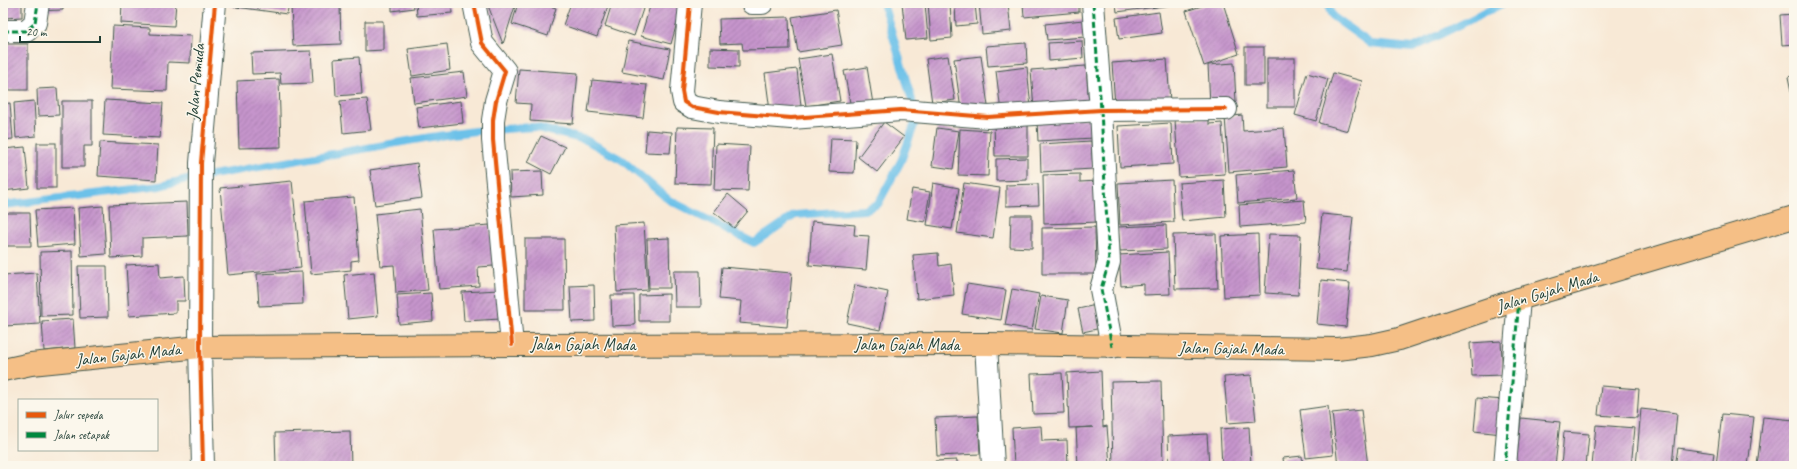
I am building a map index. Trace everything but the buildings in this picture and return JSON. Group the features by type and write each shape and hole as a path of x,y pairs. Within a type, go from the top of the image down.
{"main road":[{"name":"Jalan Gajah Mada","path":"3,370 30,364 200,347 512,344 986,344 1344,348 1372,345 1399,338 1519,299 1794,217"}],"street":[{"path":"3,31 26,31 35,23 38,3"},
{"name":"Jalan Pemuda","path":"203,466 200,347 201,163 215,3"},
{"path":"474,3 482,43 505,71 496,101 493,127 512,344"},
{"path":"690,3 682,92 684,102 692,107 719,112 791,118 900,110 988,117 1101,110 1226,109"},
{"path":"752,3 762,3"},
{"path":"1093,3 1101,110 1109,262 1101,289 1112,346"},
{"path":"1505,466 1519,299"},
{"path":"986,344 993,466"}],"waterway":[{"path":"3,205 160,186 183,180 431,137 475,131 534,127 586,140 622,160 669,200 754,243 795,215 864,210 878,204 901,161 916,120 912,100 883,3"},
{"path":"1327,3 1332,16 1371,44 1413,48 1504,3"}],"marked path":[{"path":"3,31 26,31 35,23 38,3"},
{"path":"752,3 762,3"},
{"path":"1093,3 1101,110 1109,262 1101,289 1112,347"},
{"path":"1505,466 1519,299"}],"cycle path":[{"path":"203,466 200,347 201,163 215,3"},
{"path":"474,3 482,43 505,71 496,101 493,120 493,140 512,345"},
{"path":"690,3 682,91 684,102 692,107 719,112 791,118 901,110 988,117 1101,110 1226,109"}]}
